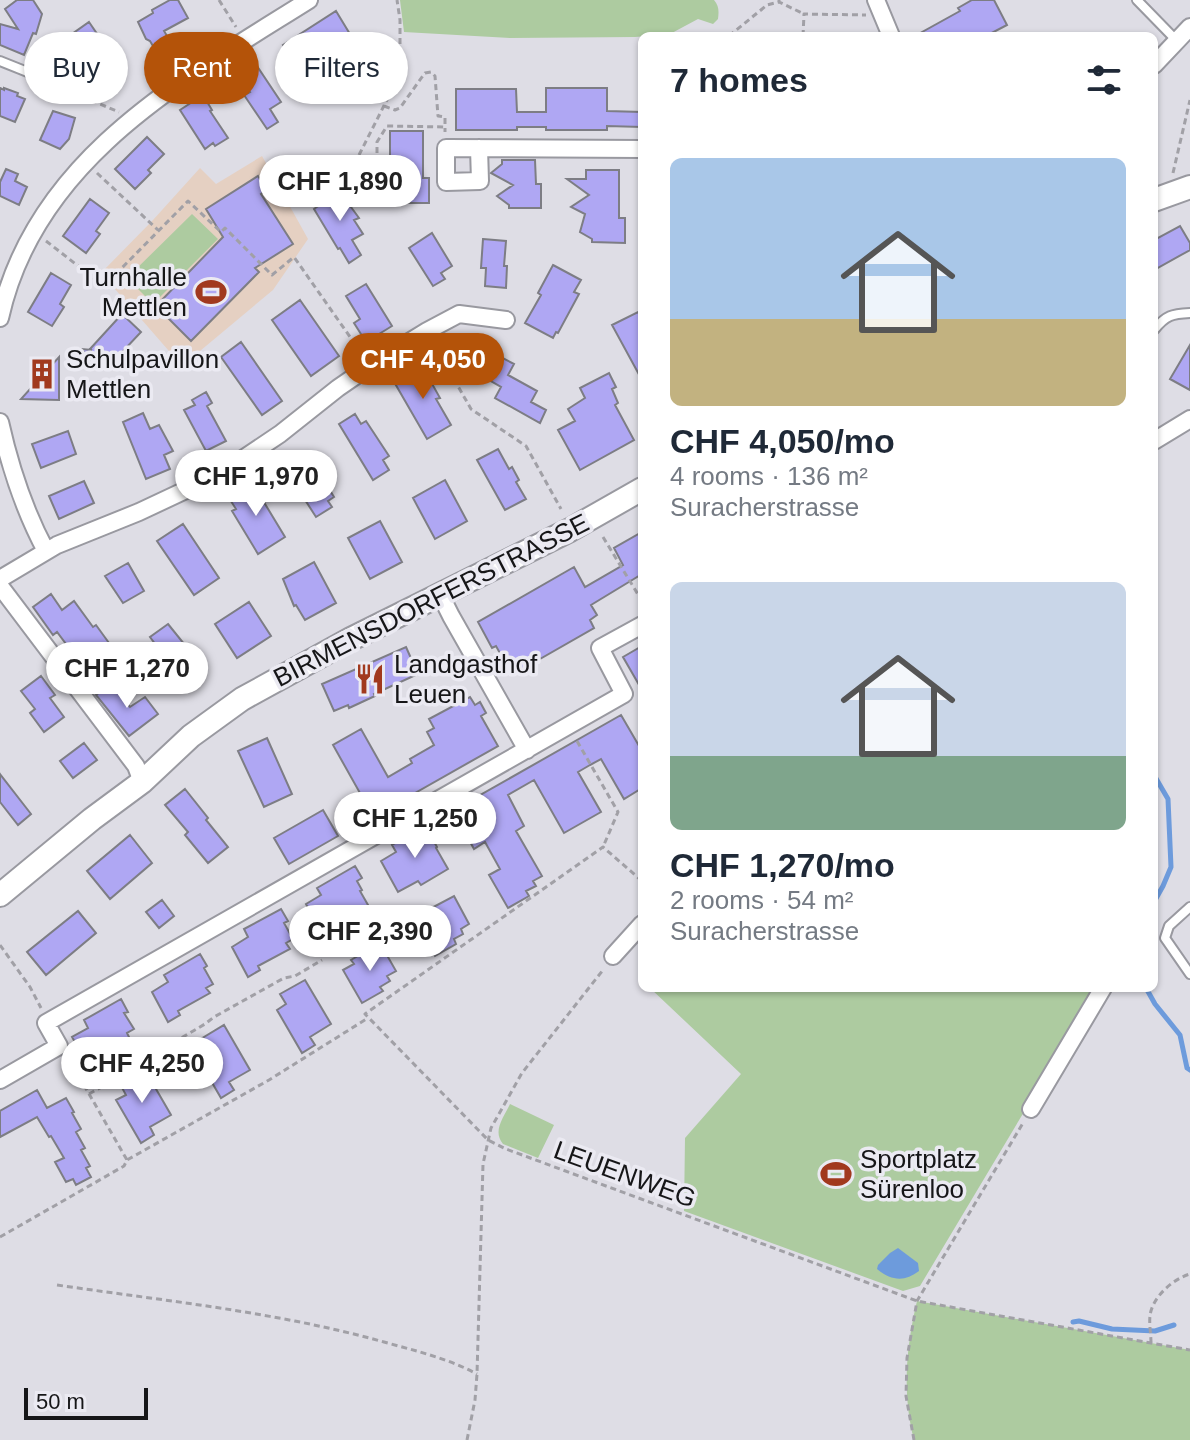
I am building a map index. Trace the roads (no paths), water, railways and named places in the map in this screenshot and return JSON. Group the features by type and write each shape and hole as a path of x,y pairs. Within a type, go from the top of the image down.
{"main road":[{"path":"1158,197 1182,181"},
{"name":"BIRMENSDORFERSTRASSE","path":"0,895 142,782 191,736 242,699 302,664 570,530 638,476"}],"street":[{"path":"0,318 14,272 33,231 85,162 159,97 309,0"},
{"path":"884,3 890,32"},
{"path":"1158,61 1190,27"},
{"path":"479,148 480,181 446,182 446,148 479,148 638,149"},
{"path":"0,579 46,551 222,473 269,442 370,366 459,314 506,320"},
{"path":"1158,439 1190,419"},
{"path":"0,422 8,457 31,522 46,551"},
{"path":"0,586 136,766 142,782"},
{"path":"440,594 527,750"},
{"path":"0,1080 59,1046 46,1023 624,694 600,648 638,627"},
{"path":"613,956 638,928"},
{"path":"1031,1109 1101,992"}],"lane":[{"path":"1137,0 1177,42"},
{"path":"0,61 24,71"},
{"path":"1158,326 1176,313 1190,313"},
{"path":"1190,907 1169,926 1165,938 1190,974"}],"water":[{"path":"898,1248 918,1263 919,1271 898,1279 877,1269"}],"waterway":[{"path":"1158,782 1168,799 1171,867 1158,895"},
{"path":"1148,992 1180,1035 1190,1070"},
{"path":"1073,1322 1112,1329 1155,1331 1174,1325"}],"place":[{"name":"Turnhalle Mettlen","path":"211,292"},
{"name":"Schulpavillon Mettlen","path":"42,374"},
{"name":"Landgasthof Leuen","path":"370,679"},
{"name":"Sportplatz Sürenloo","path":"836,1174"}]}
